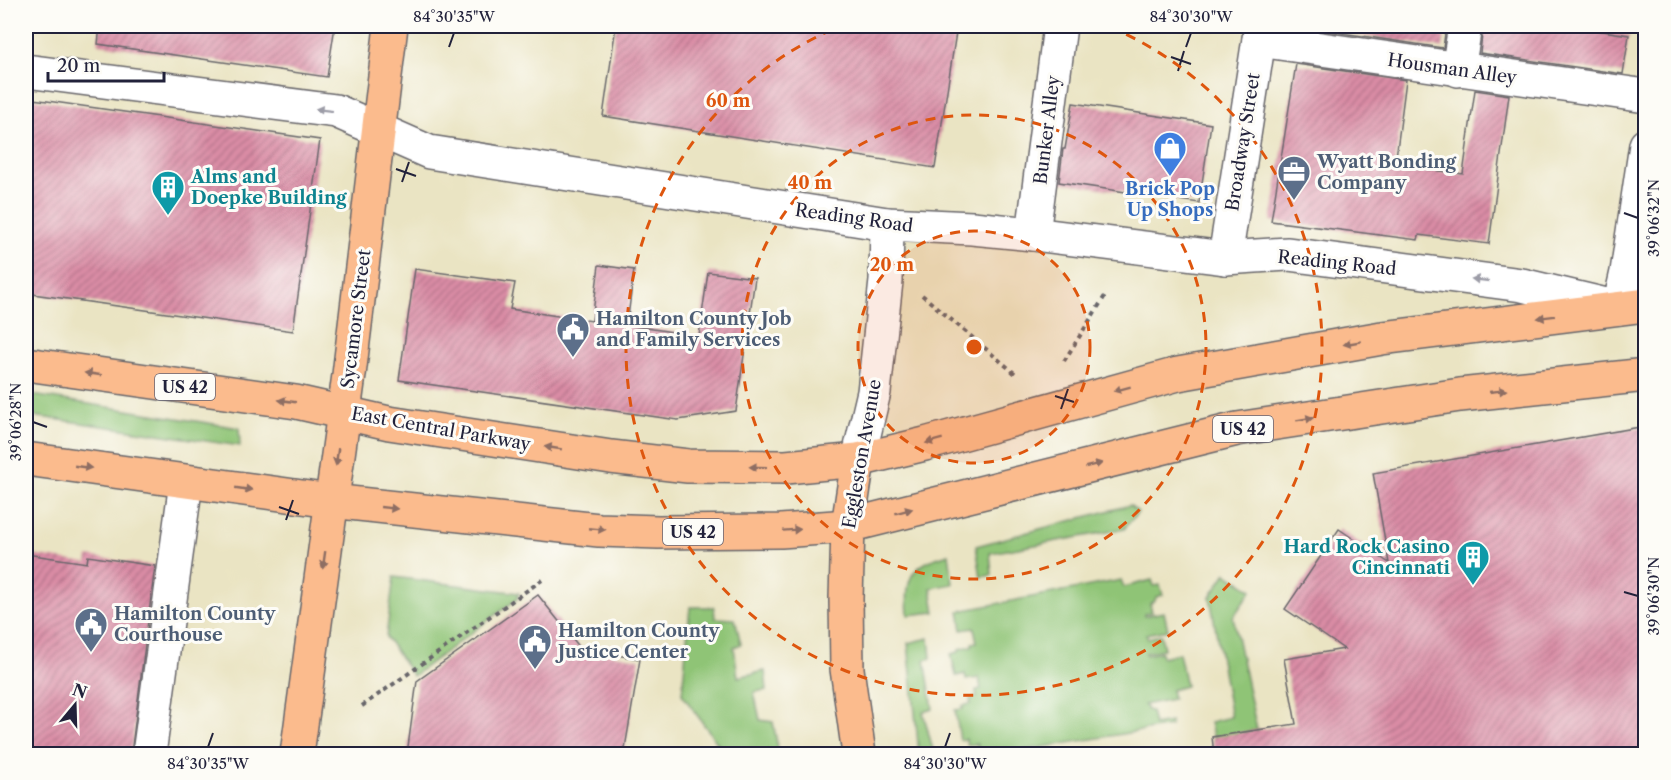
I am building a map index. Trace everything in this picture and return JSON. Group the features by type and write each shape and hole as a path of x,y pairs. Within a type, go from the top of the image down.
{"main road":[{"name":"Sycamore Street","path":"297,754 344,412 391,26"},
{"name":"US 42","path":"858,460 925,444 1178,374 1382,338 1632,307"},
{"name":"East Central Parkway","path":"26,364 296,402 389,423 688,466 786,467 858,460"},
{"name":"US 42","path":"26,459 331,501 599,530 781,531 848,526 1237,429 1460,395 1646,375"},
{"name":"Eggleston Avenue","path":"858,460 848,526 847,669 858,754"}],"street":[{"name":"Bunker Alley","path":"1033,234 1060,26"},
{"path":"1458,70 1465,26"},
{"name":"Housman Alley","path":"1260,33 1458,70 1646,96"},
{"name":"Broadway Street","path":"1225,258 1260,33"},
{"name":"Reading Road","path":"26,71 336,111 429,152 887,224 972,228 1033,234 1225,258 1288,254 1522,285 1632,307"},
{"path":"1632,307 1627,272 1646,145"},
{"name":"Eggleston Avenue","path":"858,460 874,392 886,281 887,224"},
{"path":"149,754 186,482"}],"path":[{"path":"914,288 1018,376"},
{"path":"1064,361 1105,296"},
{"path":"362,706 542,579"}],"green space":[{"path":"26,394 239,428 240,446 26,415"},
{"path":"1130,505 1138,512 1124,529 990,553 992,575 981,577 976,546"},
{"path":"949,554 953,584 931,588 935,612 908,615 908,590 913,574 926,562"},
{"path":"1226,573 1252,590 1233,617 1257,730 1246,732 1215,746 1210,722 1231,717 1210,597"},
{"path":"394,577 519,593 517,599 413,676 386,637"},
{"path":"1121,580 1124,587 1152,580 1154,586 1160,585 1163,595 1156,597 1155,601 1150,604 1152,612 1144,616 1164,612 1168,630 1146,634 1148,638 1161,635 1164,649 1145,653 1146,655 1161,652 1162,657 1179,653 1186,686 1171,690 1173,699 1144,705 1147,710 1151,711 1154,725 1170,722 1171,726 1001,754 979,754 977,744 967,745 966,739 960,740 955,710 963,709 962,706 971,704 970,699 977,697 976,690 981,689 979,678 966,680 965,674 956,676 951,654 977,642 974,628 962,630 959,611"},
{"path":"690,607 714,607 715,618 735,619 741,644 734,647 738,677 765,671 767,690 754,692 760,720 773,722 779,754 725,754 682,694"},
{"path":"929,638 931,658 925,660 933,709 923,712 934,754 919,754 908,643"}],"building":[{"path":"100,26 335,26 327,77 98,44"},
{"path":"616,26 957,26 935,168 603,116"},
{"path":"1302,26 1446,26 1443,48"},
{"path":"1483,26 1569,26 1629,35 1623,74 1480,53"},
{"path":"1296,64 1406,80 1395,165 1463,174 1475,90 1509,95 1489,244 1419,235 1418,240 1271,221"},
{"name":"Alms and Doepke Building","path":"26,98 320,140 293,331 26,293"},
{"path":"1073,103 1211,124 1199,203 1059,182 1063,149 1065,149"},
{"name":"Hamilton County Job and Family Services","path":"599,265 634,270 627,325 699,336 708,272 755,278 736,411 678,420 399,380 415,269 515,283 510,309 592,321"},
{"name":"Hard Rock Casino Cincinnati","path":"1646,426 1646,754 1214,754 1212,737 1296,724 1284,659 1344,649 1285,609 1339,529 1389,563 1373,473"},
{"name":"Hamilton County Courthouse","path":"26,554 87,563 88,556 155,566 131,754 26,754"},
{"name":"Hamilton County Justice Center","path":"538,595 581,649 640,659 624,754 407,754 417,681"}],"place":[{"name":"Brick Pop Up Shops","path":"1170,177"},
{"name":"Wyatt Bonding Company","path":"1294,201"},
{"name":"Alms and Doepke Building","path":"168,216"},
{"name":"Hamilton County Job and Family Services","path":"573,358"},
{"name":"Hard Rock Casino Cincinnati","path":"1473,586"},
{"name":"Hamilton County Courthouse","path":"91,653"},
{"name":"Hamilton County Justice Center","path":"535,670"}]}
